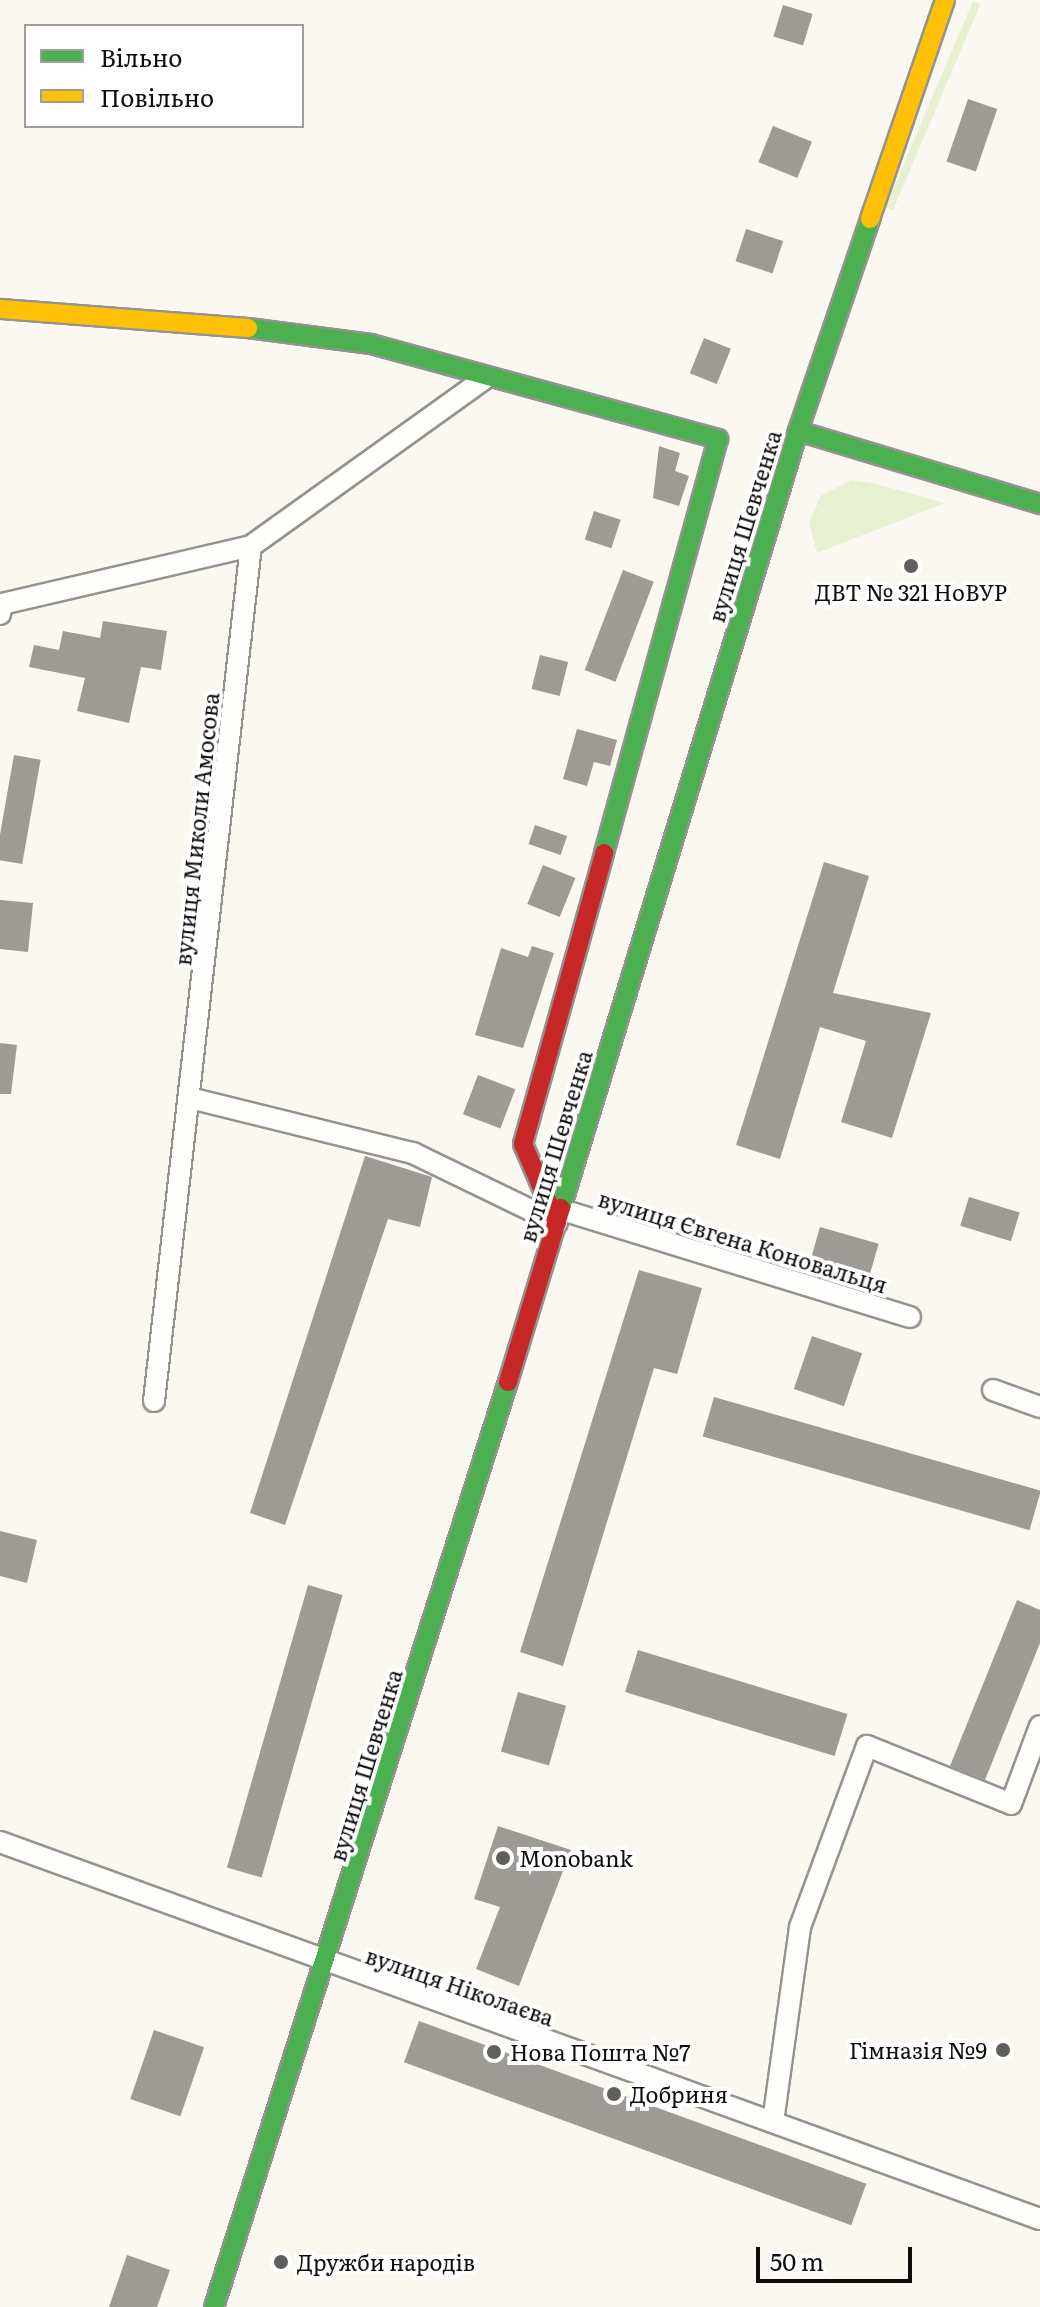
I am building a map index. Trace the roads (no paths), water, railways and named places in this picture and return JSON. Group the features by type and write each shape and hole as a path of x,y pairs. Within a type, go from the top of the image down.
{"main road":[{"name":"вулиця Шевченка","path":"214,2307 327,1965 798,431 945,0"},
{"path":"0,309 150,315 328,338 718,439 523,1144 559,1216"},
{"path":"798,431 1040,504"}],"street":[{"path":"0,614 2,604 251,546 484,379"},
{"name":"вулиця Миколи Амосова","path":"154,1401 251,546"},
{"name":"вулиця Євгена Коновальця","path":"190,1098 413,1153 559,1216 910,1317"},
{"path":"993,1390 1040,1407"},
{"path":"773,2122 800,1927 867,1746 1011,1804 1040,1726"},
{"name":"вулиця Ніколаєва","path":"0,1842 327,1965 1040,2219"}],"place":[{"name":"ДВТ № 321 НоВУР","path":"911,566"},
{"name":"Monobank","path":"503,1858"},
{"name":"Гімназія №9","path":"1003,2050"},
{"name":"Нова Пошта №7","path":"494,2052"},
{"name":"Добриня","path":"614,2094"},
{"name":"Дружби народів","path":"281,2262"}]}
